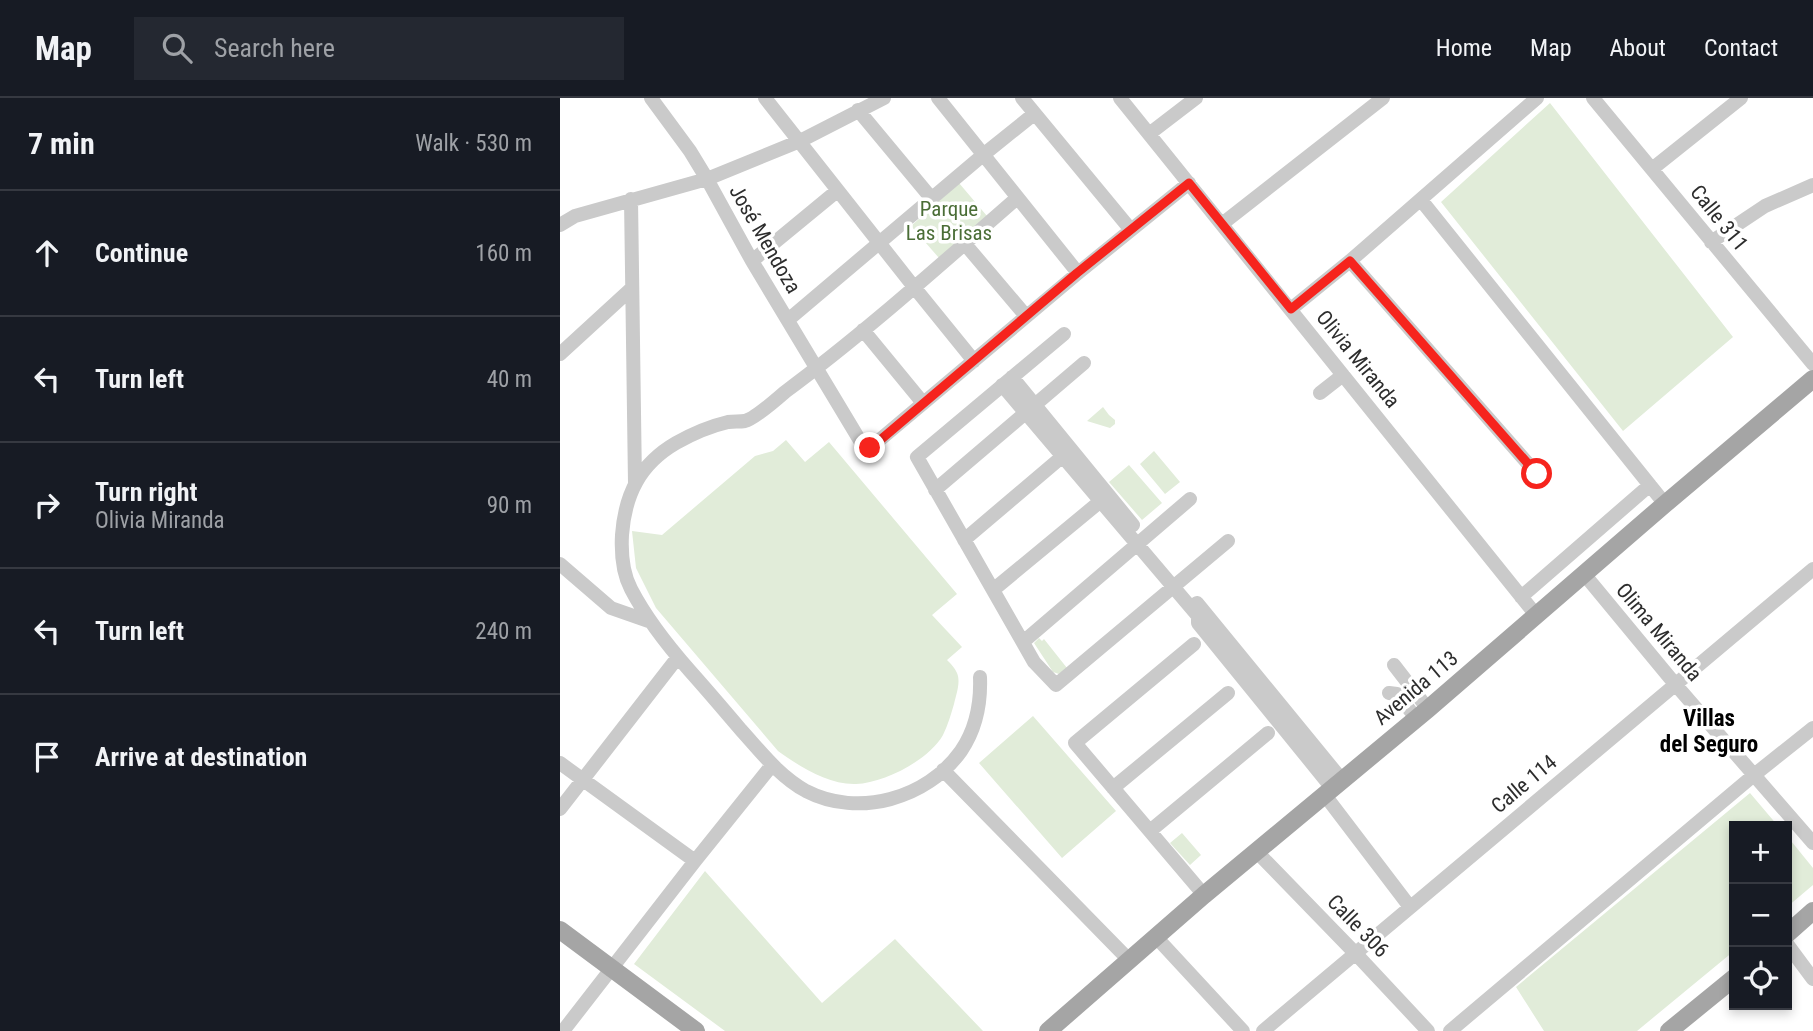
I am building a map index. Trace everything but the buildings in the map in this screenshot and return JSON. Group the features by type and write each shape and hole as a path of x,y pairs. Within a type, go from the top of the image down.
{"main road":[{"name":"Avenida 113","path":"1048,1031 1204,895 1422,714 1813,379"},
{"path":"1792,930 1813,911"},
{"path":"560,930 696,1031"},
{"path":"1669,1031 1729,982"}],"street":[{"name":"José Mendoza","path":"651,98 690,151 752,261 862,444 866,448 872,447 923,403"},
{"path":"765,98 974,361"},
{"path":"938,98 1077,273"},
{"path":"1022,98 1131,230"},
{"name":"Olivia Miranda","path":"1120,98 1536,615"},
{"path":"1149,134 1196,98"},
{"path":"1222,224 1383,98"},
{"path":"1291,309 1537,98"},
{"name":"Calle 311","path":"1593,98 1813,364"},
{"path":"1651,169 1741,98"},
{"path":"707,179 800,141 880,99"},
{"path":"858,110 932,199"},
{"path":"788,320 1034,114"},
{"name":"José Mendoza","path":"560,225 575,216 707,179"},
{"path":"863,330 923,403 1189,183"},
{"path":"1712,242 1765,206 1813,185"},
{"path":"752,261 837,191"},
{"path":"981,677 980,703 973,727 961,750 928,782 889,800 858,803 825,798 807,791 772,765 651,622 630,588 624,570 622,535 625,509 635,483 661,454 677,443 716,426 747,421 817,369 1017,198"},
{"path":"631,199 635,483"},
{"path":"1421,200 1665,504"},
{"path":"965,244 1026,316"},
{"path":"1350,261 1537,474"},
{"path":"560,354 631,289"},
{"path":"1064,334 917,457 1034,662 1056,685 1228,541"},
{"path":"935,490 1084,363"},
{"path":"1322,396 1346,378"},
{"path":"1007,381 1177,585 1198,616 1198,623 1240,666 1278,723 1333,787 1410,907"},
{"path":"964,540 1067,453"},
{"path":"1521,597 1650,485"},
{"path":"993,590 1104,498"},
{"path":"1023,642 1190,499"},
{"name":"Calle 114","path":"1263,1031 1813,569"},
{"path":"563,572 611,608 651,622"},
{"name":"Olima Miranda","path":"1584,575 1813,843"},
{"path":"1194,645 1075,743 1204,895"},
{"path":"560,809 678,657"},
{"path":"1394,665 1422,714"},
{"path":"1113,788 1228,693"},
{"path":"1389,693 1397,694 1422,714"},
{"path":"1150,831 1278,723"},
{"path":"1450,1031 1813,728"},
{"path":"560,763 695,861"},
{"path":"563,1031 772,765"},
{"path":"943,770 1129,960"},
{"name":"Calle 306","path":"1256,851 1428,1031"},
{"path":"1156,937 1243,1031"},
{"path":"1789,947 1813,979"}],"green space":[{"path":"1550,103 1733,337 1623,431 1441,202"},
{"name":"Parque Las Brisas","path":"959,183 987,216 939,258 911,226"},
{"path":"1103,407 1115,420 1115,424 1110,428 1087,421"},
{"path":"786,440 805,462 829,442 957,594 932,615 962,647 947,660 957,673 958,684 952,712 943,735 917,761 892,775 867,783 845,783 825,778 778,751 656,608 636,568 632,531 662,535 755,456 773,451"},
{"path":"1154,451 1180,482 1165,494 1140,464"},
{"path":"1129,465 1162,503 1142,520 1109,482"},
{"path":"1039,638 1042,641 1044,639 1067,668 1059,674 1053,672 1034,643"},
{"path":"1033,716 1116,811 1062,858 979,763"},
{"path":"1750,793 1774,821 1729,821 1729,955 1637,1031 1544,1031 1516,987"},
{"path":"1182,833 1201,855 1190,865 1170,843"},
{"path":"1792,842 1813,868 1813,885 1792,903"},
{"path":"705,871 822,1003 895,939 983,1031 725,1031 634,964"}],"district":[{"name":"Villas del Seguro","path":"1709,731"}],"route":[{"path":"870,448 1077,273 1189,183 1291,309 1350,261 1537,474"}]}
